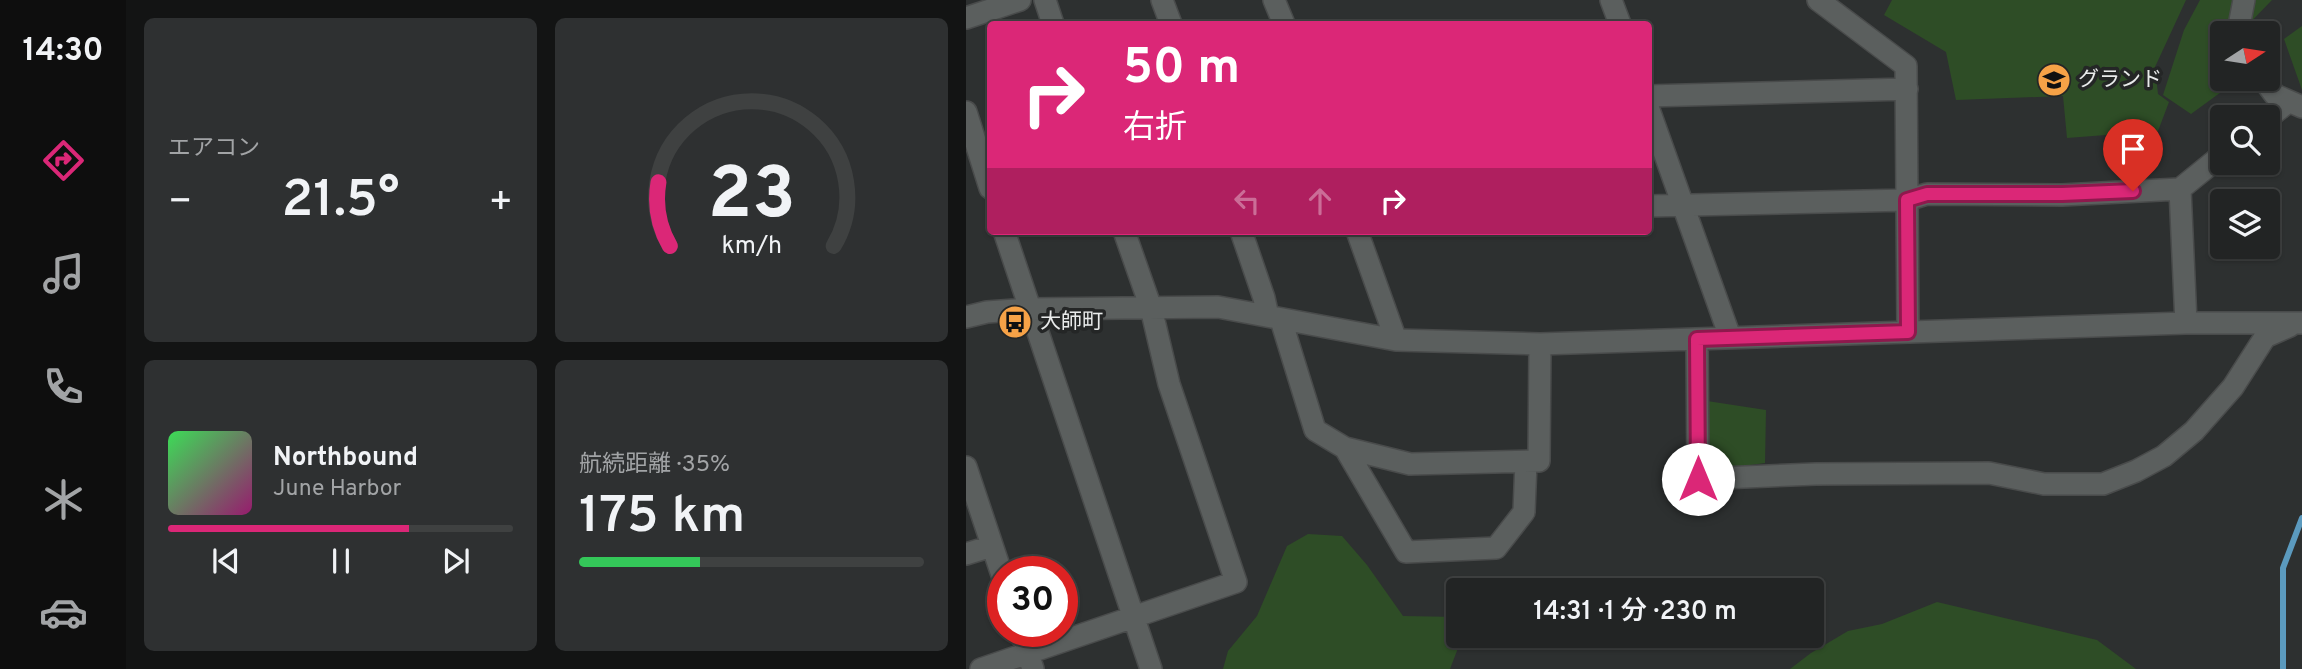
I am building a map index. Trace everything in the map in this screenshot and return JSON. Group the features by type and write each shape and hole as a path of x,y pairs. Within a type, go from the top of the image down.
{"street":[{"path":"966,18 1020,0"},
{"path":"1045,0 1052,21"},
{"path":"1162,0 1170,21"},
{"path":"1274,0 1283,21"},
{"path":"1611,0 1619,21"},
{"path":"1818,0 1906,66 1908,332"},
{"path":"2240,21 2244,0"},
{"path":"1652,96 1907,89"},
{"path":"2273,91 2295,104"},
{"path":"966,112 987,178"},
{"path":"1652,118 1730,337"},
{"path":"1652,206 1907,200 1927,194 2062,194 2180,189 2210,165"},
{"path":"2180,189 2186,323"},
{"path":"1005,235 1151,669"},
{"path":"981,669 1030,661 1236,582 1169,384 1151,308 1125,235"},
{"path":"1242,235 1315,430 1345,448 1410,464 1539,461 1540,344"},
{"path":"1358,235 1396,340"},
{"path":"966,317 987,312 1029,309 1218,307 1396,340 1540,344 2300,320"},
{"path":"1697,339 1698,479 1816,474 1989,473 2044,484 2102,484 2136,471 2164,456 2194,431 2233,387 2265,337 2300,320"},
{"path":"1345,448 1406,551 1496,548 1524,512 1526,462"},
{"path":"966,467 996,556"},
{"path":"966,554 992,545"}],"green space":[{"name":"グランド","path":"1892,0 2186,0 2155,67 2158,94 2169,102 2158,131 2067,138 2063,96 1956,100 1946,52 1884,15"},
{"path":"2200,0 2272,0 2252,21 2210,21 2210,91 2223,91 2191,114 2163,95 2184,30"},
{"path":"2302,26 2302,90 2284,39"},
{"path":"1707,401 1766,410 1765,463 1740,468 1704,469"},
{"path":"1308,534 1342,536 1367,565 1403,616 1446,617 1446,648 1458,648 1450,669 1223,669 1228,651 1257,616 1287,546"},
{"path":"1937,602 2097,640 2136,669 1790,669 1848,631 1882,624"}],"waterway":[{"path":"2283,669 2283,568 2302,518"}],"place":[{"name":"グランド","path":"2054,80"},
{"name":"大師町","path":"1015,322"}],"route":[{"path":"1698,479 1697,339 1908,332 1907,200 1927,194 2133,191"}]}
